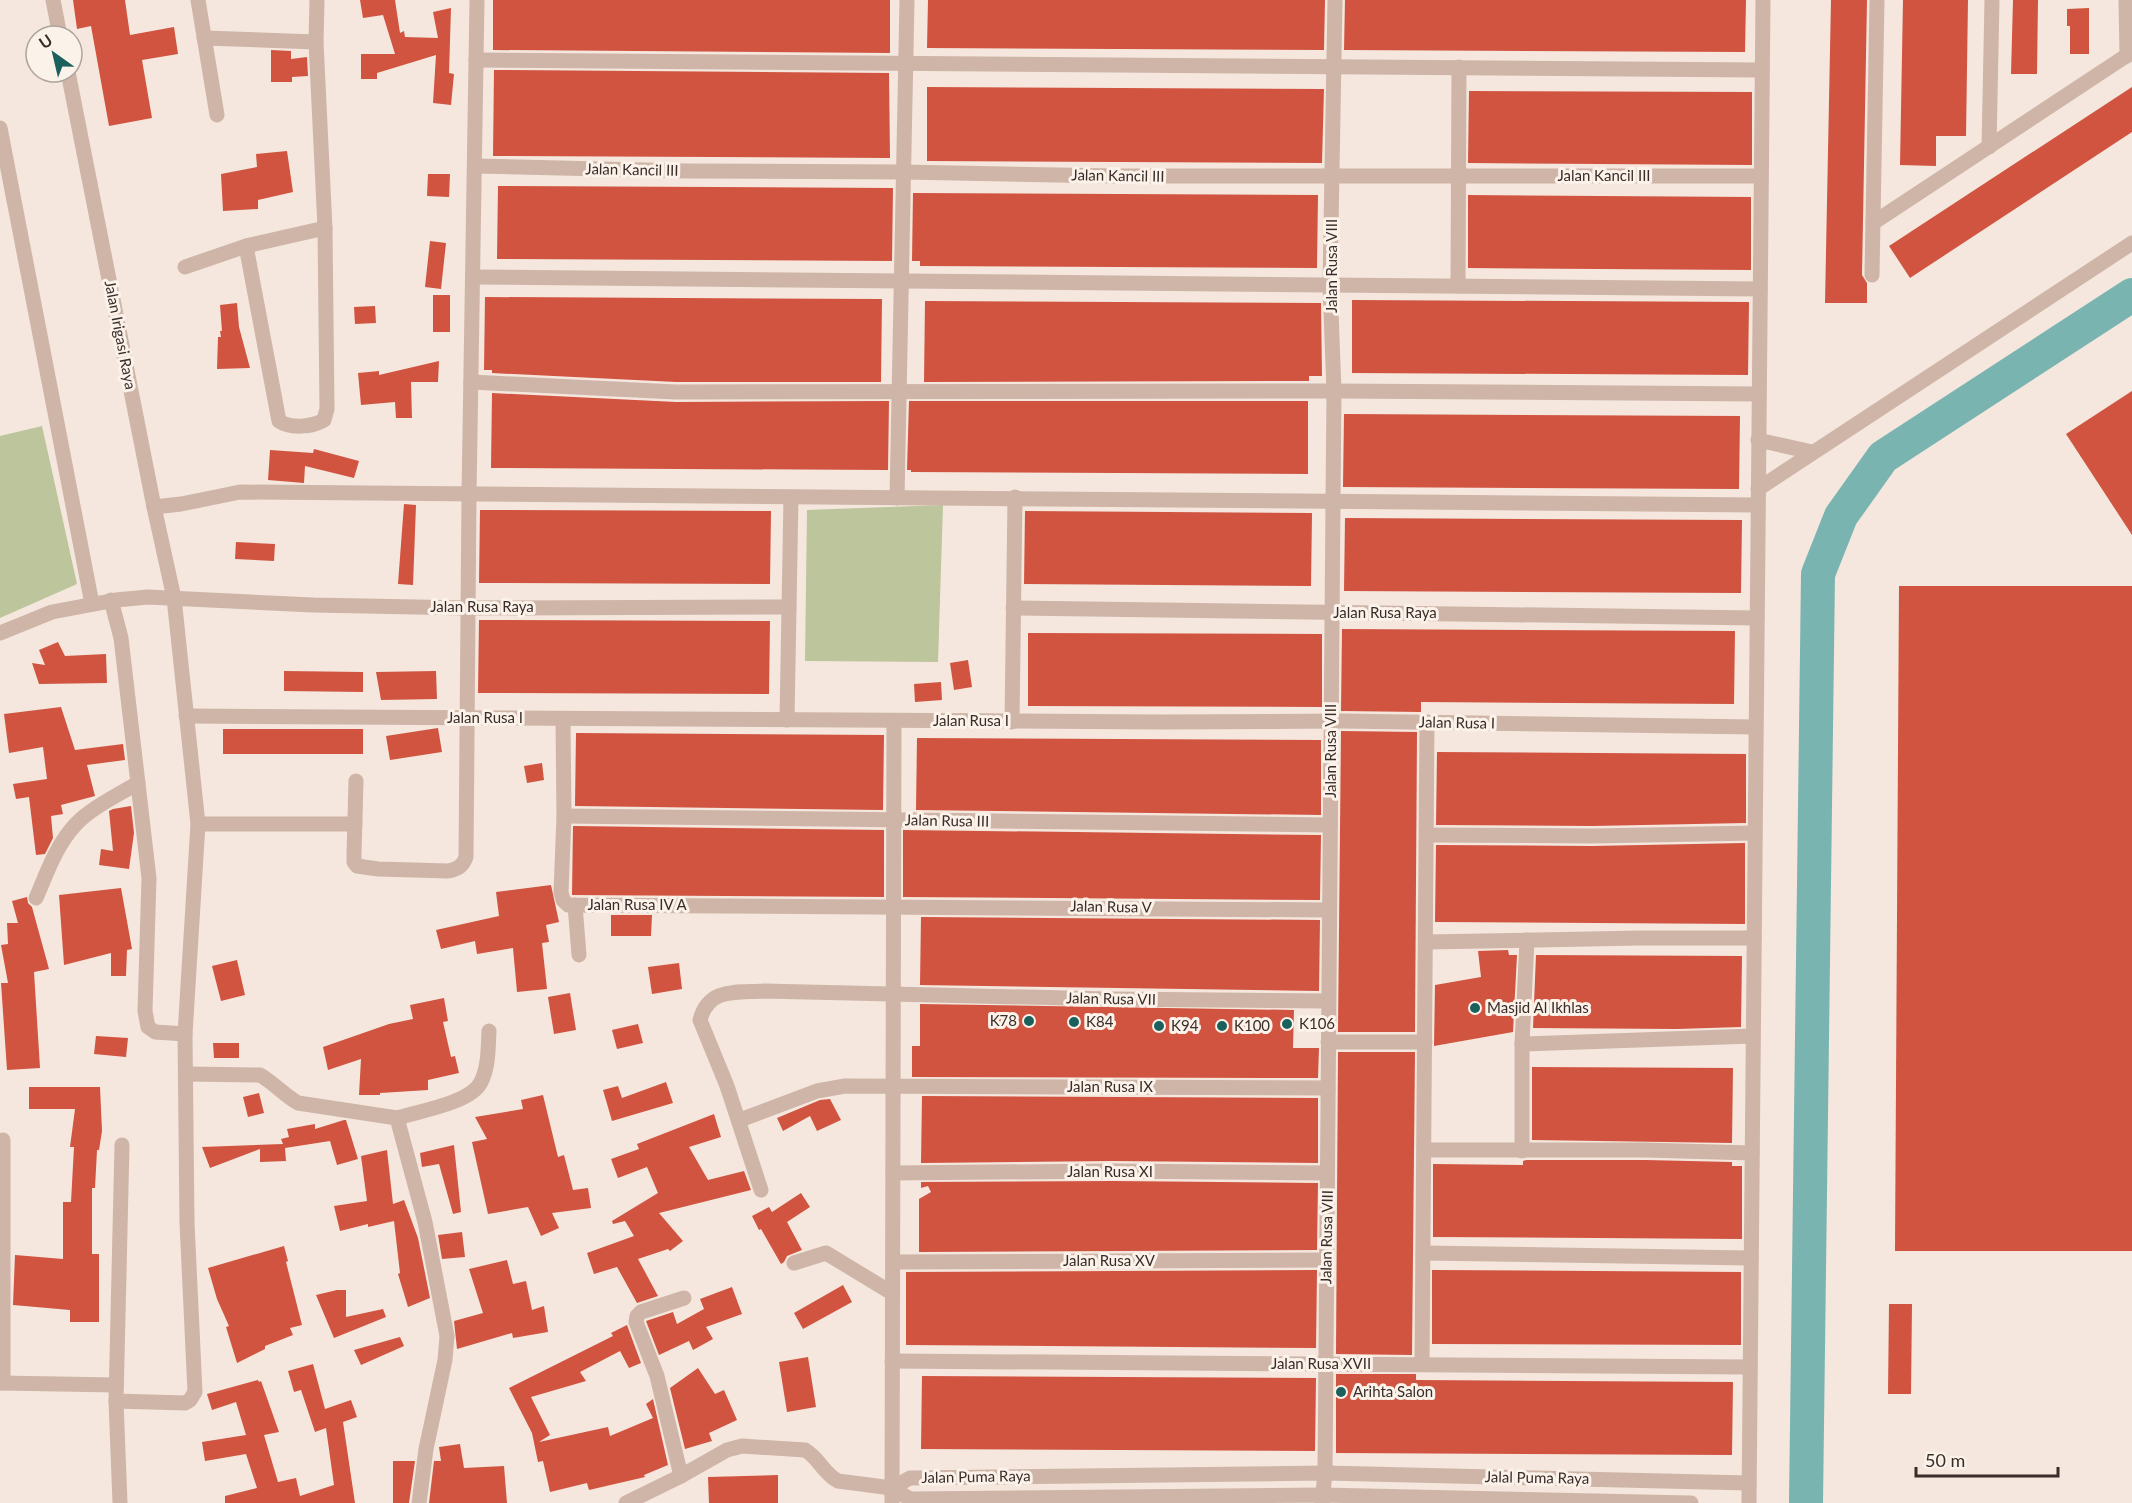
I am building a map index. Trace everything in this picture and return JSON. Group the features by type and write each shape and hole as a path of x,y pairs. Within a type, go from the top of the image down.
{"street":[{"path":"53,0 58,24"},
{"path":"198,0 217,115"},
{"path":"246,246 279,421 286,425 316,425 324,420 327,409 325,228 316,42 317,0"},
{"path":"356,781 354,862 360,868 448,871 462,865 466,857 477,0"},
{"path":"897,498 906,0"},
{"name":"Jalan Rusa VIII","path":"1322,1499 1329,1001 1334,391 1330,285 1335,0"},
{"path":"1749,1503 1763,0"},
{"path":"1872,275 1877,0"},
{"path":"1989,147 1992,0"},
{"path":"1873,223 2130,54 2126,0"},
{"path":"204,38 316,42"},
{"path":"477,60 1762,70"},
{"path":"1458,286 1459,67"},
{"name":"Jalan Irigasi Raya","path":"70,84 174,598 198,824 185,1034 187,1223 195,1392 185,1403 116,1401"},
{"path":"0,128 92,604"},
{"name":"Jalan Kancil III","path":"475,166 1113,176 1761,176"},
{"path":"185,267 246,246 325,228"},
{"path":"154,507 240,492 1333,501 1758,497 1812,452 2132,243"},
{"path":"473,277 1760,289"},
{"path":"471,382 675,392 1334,391 1759,394"},
{"path":"1758,440 1812,452"},
{"path":"788,720 791,497"},
{"path":"1012,722 1015,497"},
{"name":"Jalan Rusa Raya","path":"0,633 52,612 113,600 148,597 313,605 468,608 789,607"},
{"path":"113,600 121,638 148,878 145,1011 148,1027 154,1032 185,1034"},
{"name":"Jalan Rusa Raya","path":"1013,608 1757,618"},
{"name":"Jalan Rusa I","path":"186,716 1012,722 1331,721 1756,728"},
{"name":"Jalan Rusa IV A","path":"563,719 564,816 561,892 563,900 568,905 894,906"},
{"path":"626,1503 644,1496 727,1450 742,1446 805,1450 830,1477 892,1495 894,721"},
{"path":"1422,1364 1427,722"},
{"path":"36,898 51,862 66,836 77,823 138,783"},
{"name":"Jalan Rusa III","path":"564,816 1330,825"},
{"path":"198,824 355,824"},
{"path":"1427,835 1592,836 1755,832"},
{"path":"575,905 579,955"},
{"name":"Jalan Rusa V","path":"894,906 1329,910"},
{"path":"1426,942 1754,938"},
{"path":"1522,1151 1522,1044 1527,940"},
{"name":"Jalan Rusa VII","path":"740,1120 700,1020 703,1009 712,998 722,994 764,991 1329,1001"},
{"path":"187,1074 260,1075 297,1103 397,1118 462,1098 474,1091 481,1082 487,1067 489,1031"},
{"path":"1522,1044 1753,1036"},
{"path":"1328,1042 1425,1042"},
{"name":"Jalan Rusa IX","path":"740,1120 830,1088 893,1085 1328,1088"},
{"path":"397,1118 425,1222 447,1336 445,1360 426,1449 419,1503"},
{"path":"740,1120 761,1190"},
{"path":"3,1140 1,1383 116,1384"},
{"path":"120,1503 116,1384 122,1145"},
{"path":"1424,1150 1645,1150 1752,1153"},
{"name":"Jalan Rusa XI","path":"893,1173 1113,1171 1327,1173"},
{"path":"794,1263 826,1253 892,1293"},
{"path":"1423,1253 1751,1258"},
{"name":"Jalan Rusa XV","path":"892,1262 1326,1260"},
{"path":"681,1476 657,1376 636,1322 641,1312 684,1298"},
{"name":"Jalan Rusa XVII","path":"892,1361 1750,1367"},
{"name":"Jalan Puma Raya","path":"892,1495 910,1478 1324,1473"},
{"name":"Jalal Puma Raya","path":"1324,1473 1749,1483"},
{"name":"Jalan Puma Raya","path":"892,1495 910,1499 997,1500 1322,1499 1691,1503"}],"green space":[{"path":"42,426 77,584 0,618 0,436"},
{"path":"943,505 938,662 805,661 807,510"}],"building":[{"path":"73,0 125,0 130,35 174,27 178,54 142,60 152,118 109,126 91,26 84,28 84,24 76,24"},
{"path":"360,0 395,0 400,33 404,31 405,37 438,38 433,12 451,8 449,73 454,74 451,105 433,103 436,55 377,73 377,79 361,79 361,54 395,54 383,15 363,18"},
{"path":"493,0 890,0 890,53 493,50"},
{"path":"928,0 1325,0 1324,50 927,48"},
{"path":"1345,0 1746,0 1745,52 1344,50"},
{"path":"1831,0 1867,0 1862,275 1867,283 1867,303 1825,303"},
{"path":"1903,0 1968,0 1966,136 1936,136 1936,166 1900,165"},
{"path":"2013,0 2038,0 2037,74 2011,74"},
{"path":"2089,8 2089,54 2070,54 2070,26 2067,26 2067,9"},
{"path":"271,50 291,51 291,59 307,57 308,76 292,77 292,82 271,82"},
{"path":"494,70 889,73 890,158 493,156"},
{"path":"927,87 1324,89 1322,163 927,161"},
{"path":"2132,87 2132,132 1910,278 1889,246"},
{"path":"1469,91 1752,92 1752,165 1468,163"},
{"path":"287,151 293,192 258,200 258,209 223,211 221,174 257,167 256,154"},
{"path":"428,174 450,174 449,197 427,196"},
{"path":"498,186 893,188 892,261 497,259"},
{"path":"913,193 1318,195 1317,268 920,266 920,261 912,261"},
{"path":"1468,195 1751,197 1751,270 1468,268"},
{"path":"430,241 446,243 441,289 425,287"},
{"path":"433,295 450,295 450,332 433,332"},
{"path":"485,297 882,299 881,382 676,382 492,373 492,370 484,370"},
{"path":"1352,300 1749,302 1748,375 1352,373"},
{"path":"925,301 1321,303 1322,376 1309,376 1309,381 924,382"},
{"path":"237,303 239,327 250,368 217,369 218,337 221,337 220,331 222,331 220,305"},
{"path":"375,306 376,323 355,324 354,307"},
{"path":"439,361 438,382 411,382 412,418 396,418 395,402 361,405 358,373 379,371 379,375"},
{"path":"2132,391 2132,535 2066,434"},
{"path":"492,393 676,402 889,401 888,470 491,468"},
{"path":"909,401 1308,401 1308,474 911,472 907,470"},
{"path":"1344,414 1740,416 1739,489 1343,487"},
{"path":"314,449 359,461 354,478 305,466 304,483 268,480 270,450 313,453"},
{"path":"404,504 416,505 413,585 398,584"},
{"path":"480,510 771,511 770,584 479,583"},
{"path":"1025,511 1312,513 1311,586 1024,584"},
{"path":"1345,518 1742,520 1741,593 1344,591"},
{"path":"236,542 275,544 274,561 235,559"},
{"path":"1899,586 2132,586 2132,1251 1895,1251"},
{"path":"479,620 770,621 769,694 478,693"},
{"path":"1342,629 1735,631 1734,704 1421,702 1421,712 1341,711"},
{"path":"1028,633 1322,634 1322,707 1028,706"},
{"path":"58,642 65,656 106,654 107,683 39,684 32,663 45,665 39,650"},
{"path":"968,660 972,687 954,690 950,663"},
{"path":"284,671 363,672 363,692 284,691"},
{"path":"436,671 437,699 381,700 376,672"},
{"path":"941,682 942,700 915,702 914,684"},
{"path":"61,707 75,750 123,744 125,760 87,765 95,796 61,805 63,814 51,816 53,838 45,854 36,855 29,797 16,799 13,784 47,779 43,747 9,753 4,714"},
{"path":"438,728 442,752 390,760 386,736"},
{"path":"223,729 363,729 363,754 223,754"},
{"path":"1341,731 1417,732 1415,1032 1338,1032"},
{"path":"576,733 884,735 883,810 575,806"},
{"path":"917,738 1321,740 1321,815 916,810"},
{"path":"1437,752 1746,754 1746,823 1592,826 1436,825"},
{"path":"542,763 544,780 527,783 524,766"},
{"path":"131,806 134,833 129,869 99,865 101,849 113,851 109,811"},
{"path":"573,826 884,830 884,897 572,895"},
{"path":"903,830 1321,835 1320,900 903,897"},
{"path":"1745,843 1745,924 1435,922 1436,845 1592,846"},
{"path":"551,885 559,922 546,925 549,942 542,943 547,989 517,992 513,948 477,954 475,941 441,949 436,930 499,916 496,892"},
{"path":"121,888 132,949 127,950 126,976 111,976 111,953 64,965 59,895"},
{"path":"27,897 32,907 49,969 34,972 40,1068 7,1070 1,983 8,983 1,945 8,944 7,923 18,923 12,901"},
{"path":"611,915 652,915 651,936 611,936"},
{"path":"921,917 1320,920 1319,991 920,985"},
{"name":"Masjid Al Ikhlas","path":"1508,950 1509,955 1517,955 1513,1032 1434,1046 1435,985 1481,977 1478,951"},
{"path":"1536,955 1742,956 1741,1027 1533,1028"},
{"path":"237,960 245,995 221,1001 212,966"},
{"path":"679,963 682,989 652,994 648,967"},
{"path":"570,993 576,1030 554,1034 548,997"},
{"path":"444,998 448,1021 443,1022 451,1057 455,1056 459,1073 428,1080 428,1090 359,1095 361,1059 328,1070 323,1047 389,1024 413,1019 410,1005"},
{"path":"920,1004 1294,1010 1293,1048 1319,1048 1318,1078 912,1077 912,1046 920,1046"},
{"path":"638,1024 643,1043 617,1049 612,1030"},
{"path":"96,1036 128,1038 126,1057 94,1054"},
{"path":"213,1043 239,1043 239,1058 214,1058"},
{"path":"1338,1052 1415,1052 1412,1355 1336,1354"},
{"path":"1532,1067 1733,1068 1732,1143 1532,1140"},
{"path":"666,1082 673,1103 612,1121 603,1090 618,1086 622,1098"},
{"path":"29,1087 100,1087 102,1131 99,1150 97,1150 95,1188 92,1188 92,1254 99,1254 99,1322 70,1322 70,1310 13,1305 15,1255 63,1259 63,1202 71,1202 74,1147 70,1147 75,1109 29,1109"},
{"path":"259,1093 264,1113 248,1117 243,1097"},
{"path":"543,1095 558,1157 564,1155 573,1190 588,1188 591,1208 552,1213 559,1228 541,1236 528,1207 488,1214 472,1142 487,1139 475,1117 523,1109 521,1100"},
{"path":"922,1096 1318,1098 1318,1163 1113,1161 921,1163"},
{"path":"830,1099 841,1120 817,1131 810,1116 783,1131 777,1118 820,1100"},
{"path":"714,1114 721,1137 689,1147 708,1180 744,1171 751,1190 659,1213 683,1241 670,1251 668,1249 638,1259 658,1296 637,1303 617,1267 594,1274 587,1253 634,1236 625,1221 613,1224 612,1221 658,1193 647,1167 618,1178 611,1159 639,1149 637,1144"},
{"path":"346,1120 358,1159 337,1165 330,1141 285,1148 286,1161 260,1162 260,1149 210,1168 202,1147 283,1144 281,1139 289,1137 287,1129 315,1124 315,1129"},
{"path":"454,1145 461,1212 453,1214 439,1164 422,1167 420,1153"},
{"path":"387,1150 393,1204 404,1200 418,1238 430,1298 408,1307 398,1274 400,1273 394,1221 340,1231 334,1206 367,1201 361,1156"},
{"path":"1523,1161 1732,1162 1732,1166 1742,1166 1742,1239 1433,1237 1433,1164 1523,1165"},
{"path":"921,1182 1318,1183 1317,1250 919,1252 919,1199 931,1192 928,1186 921,1188"},
{"path":"801,1193 810,1207 787,1222 802,1250 787,1256 781,1264 752,1216 769,1207 772,1212"},
{"path":"462,1232 465,1257 442,1259 438,1235"},
{"path":"284,1246 302,1325 290,1328 293,1335 265,1346 265,1349 237,1363 226,1327 229,1326 217,1299 208,1268"},
{"path":"507,1260 513,1284 526,1281 532,1310 544,1306 548,1332 513,1338 512,1333 457,1349 454,1321 483,1313 469,1269"},
{"path":"1317,1270 1316,1348 906,1345 906,1272"},
{"path":"1432,1270 1741,1272 1741,1345 1432,1344"},
{"path":"843,1285 852,1302 803,1329 794,1313"},
{"path":"732,1287 742,1314 706,1327 713,1339 693,1350 689,1341 659,1355 646,1321 673,1312 677,1324 704,1309 700,1299"},
{"path":"346,1290 346,1317 383,1309 386,1317 334,1338 316,1295"},
{"path":"1889,1304 1912,1304 1911,1394 1888,1394"},
{"path":"627,1325 641,1363 629,1368 620,1351 580,1372 586,1381 531,1397 550,1435 539,1442 608,1427 610,1436 653,1418 646,1404 653,1399 668,1465 644,1475 645,1477 589,1490 587,1483 550,1492 543,1461 538,1462 532,1433 509,1388 613,1336 611,1333"},
{"path":"400,1337 404,1346 361,1365 354,1350"},
{"path":"808,1357 816,1407 787,1412 779,1362"},
{"path":"313,1364 325,1409 351,1400 357,1417 343,1422 355,1503 225,1503 225,1496 257,1488 246,1454 205,1461 202,1442 246,1435 236,1402 212,1410 207,1394 258,1380 261,1381 279,1432 264,1435 278,1482 296,1478 300,1496 334,1485 326,1428 315,1432 301,1390 294,1392 288,1371"},
{"path":"698,1368 715,1394 724,1390 737,1420 709,1433 712,1441 685,1449 670,1388"},
{"path":"1336,1374 1416,1374 1416,1380 1733,1382 1732,1455 1336,1453"},
{"path":"922,1376 1316,1378 1315,1451 921,1449"},
{"path":"460,1444 464,1468 504,1466 507,1503 429,1503 434,1461 441,1461 439,1447"},
{"path":"393,1461 415,1461 409,1503 393,1503"},
{"path":"778,1475 778,1503 709,1503 708,1477"}],"waterway":[{"path":"1806,1503 1818,574 1841,516 1883,457 2132,295"}],"place":[{"name":"Masjid Al Ikhlas","path":"1475,1008"},
{"name":"K78","path":"1029,1021"},
{"name":"K84","path":"1074,1022"},
{"name":"K106","path":"1287,1024"},
{"name":"K94","path":"1159,1026"},
{"name":"K100","path":"1222,1026"},
{"name":"Arihta Salon","path":"1341,1392"}]}
